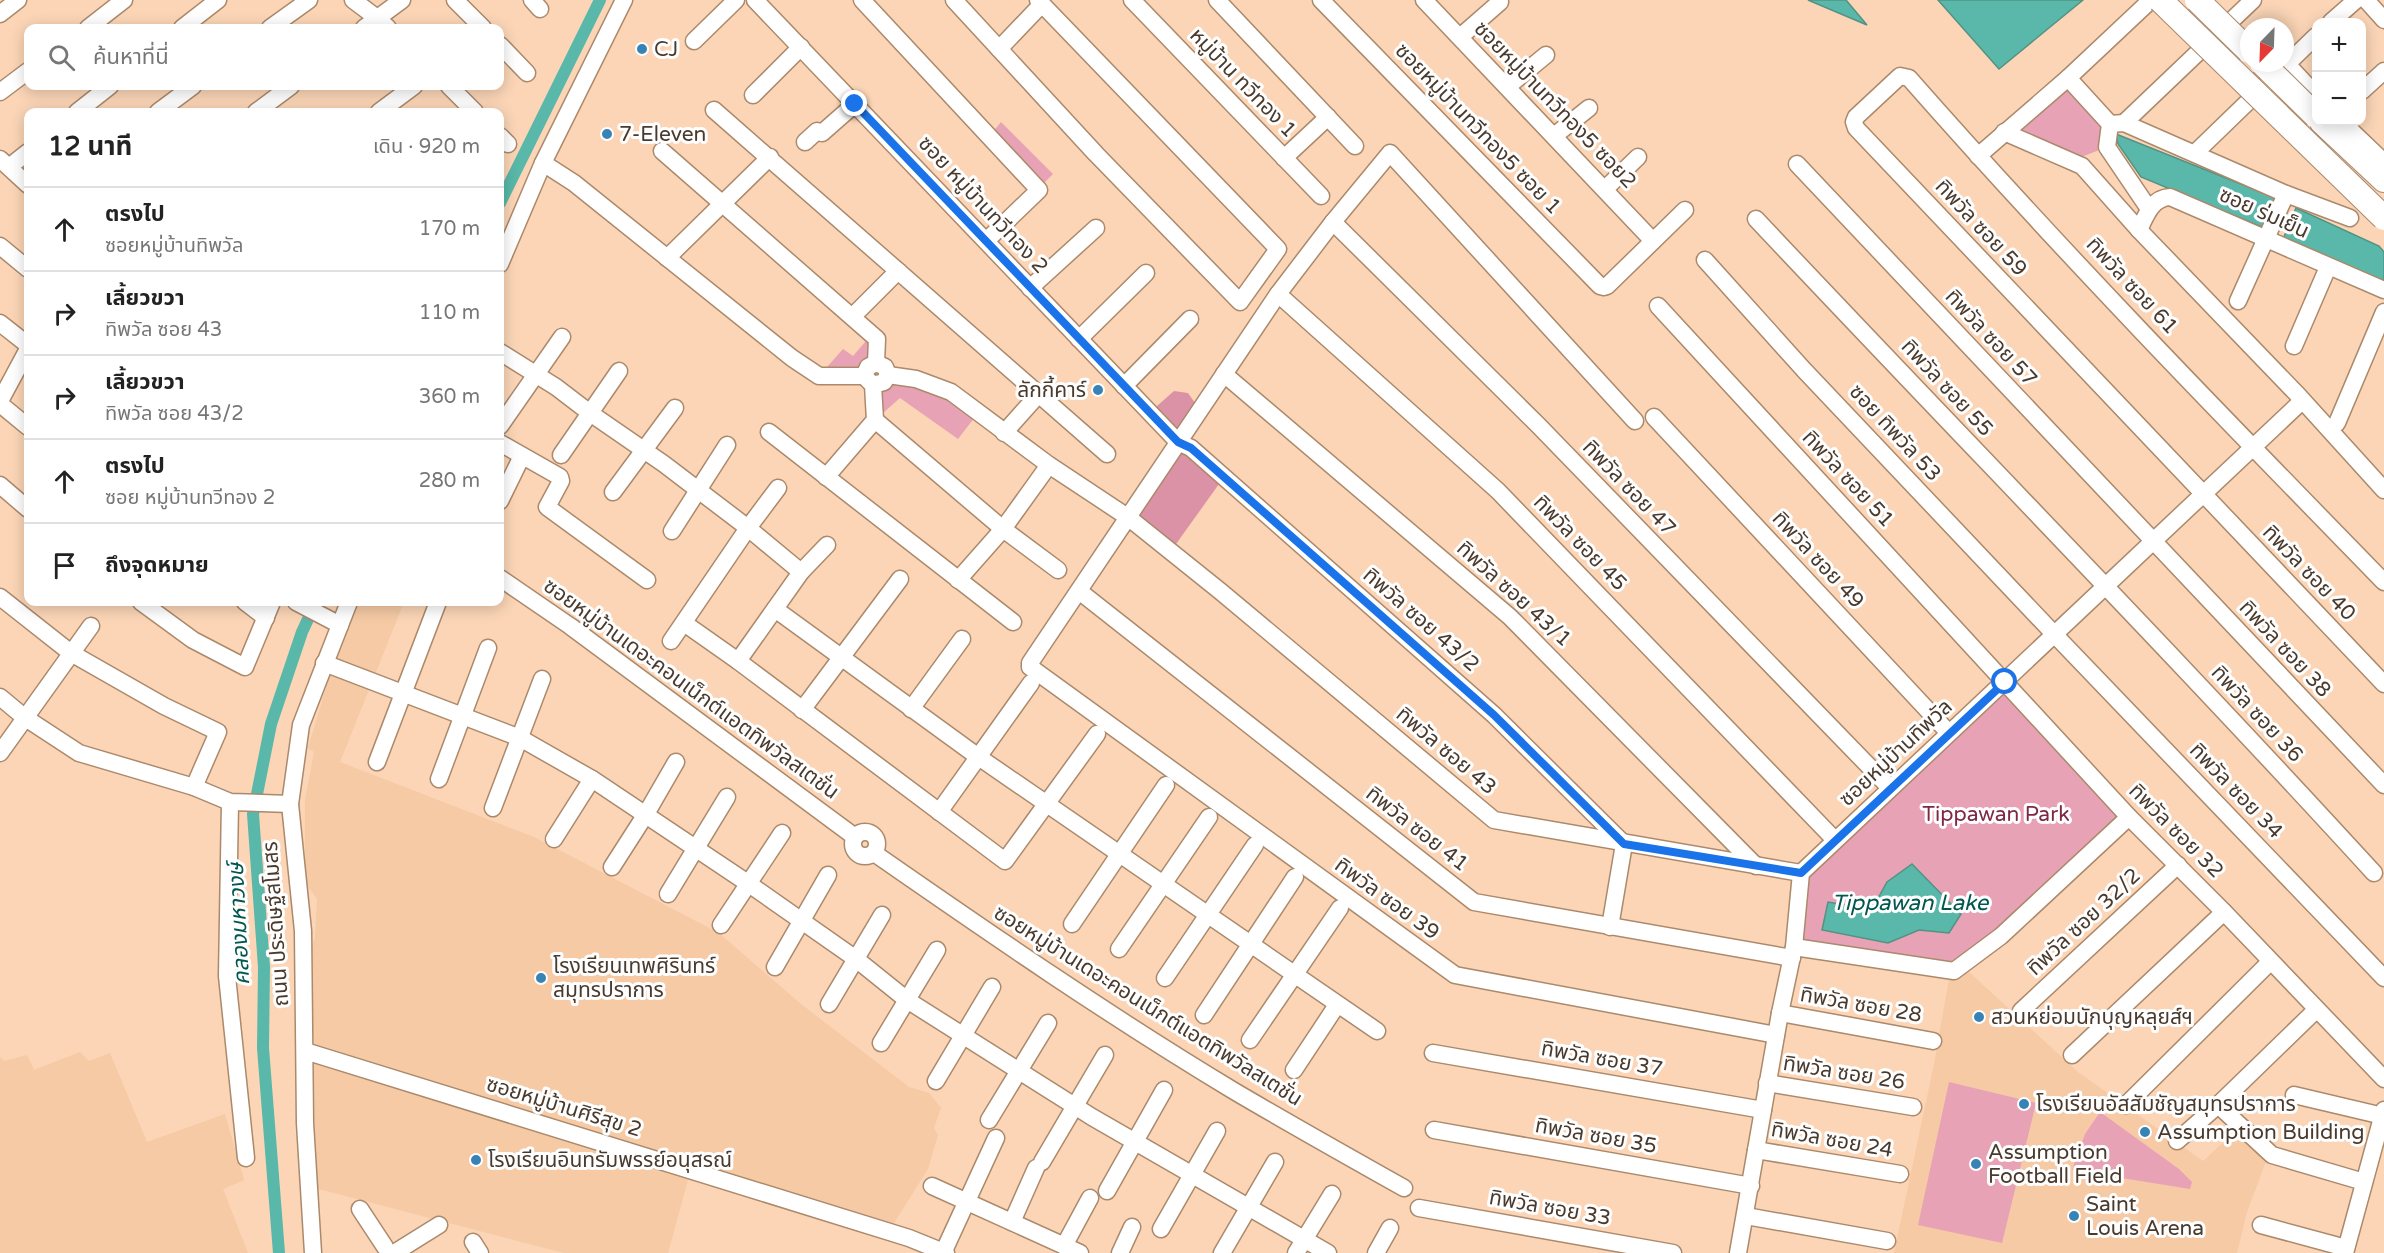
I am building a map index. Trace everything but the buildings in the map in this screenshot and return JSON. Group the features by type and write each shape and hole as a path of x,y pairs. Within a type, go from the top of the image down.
{"highway":[{"path":"2160,0 2384,218"},
{"path":"2197,0 2240,42"},
{"path":"2271,72 2312,112"},
{"path":"2326,126 2384,180"}],"street":[{"path":"0,14 18,0"},
{"path":"93,24 124,0"},
{"path":"187,24 218,0"},
{"path":"276,24 309,0"},
{"path":"353,0 382,23 402,0"},
{"path":"455,0 479,24"},
{"path":"504,255 543,164 624,0"},
{"path":"694,41 736,0"},
{"name":"ซอย หมู่บ้านทวีทอง 2","path":"755,0 1178,442"},
{"path":"862,0 1038,190 986,241"},
{"path":"954,0 999,49 1096,154 1240,302 1278,249 1040,2 999,49"},
{"name":"หมู่บ้าน ทวีทอง 1","path":"1132,0 1321,196"},
{"path":"1217,0 1355,146"},
{"name":"ซอยหมู่บ้านทวีทอง5 ซอย 1","path":"1321,0 1604,287 1653,241"},
{"name":"ซอยหมู่บ้านทวีทอง5 ซอย2","path":"1425,0 1653,241"},
{"path":"1978,156 2068,78 2151,0"},
{"path":"2139,230 2149,209 2107,147 2117,124 2253,0"},
{"path":"2336,18 2356,0"},
{"path":"2366,0 2384,20"},
{"path":"1460,37 1500,2"},
{"path":"2294,56 2312,40"},
{"path":"753,95 801,47"},
{"path":"504,49 527,73"},
{"path":"1507,87 1546,55"},
{"path":"2366,87 2384,71"},
{"path":"2195,153 2277,72"},
{"path":"2294,72 2312,91"},
{"path":"0,92 24,74"},
{"name":"ทิพวัล ซอย 59","path":"1978,156 1904,75 1900,76 1856,117 1854,122 1856,128 2201,494"},
{"path":"2068,78 2117,124 2195,153 2286,194 2350,218"},
{"path":"82,108 105,90"},
{"path":"163,108 188,90"},
{"path":"261,108 286,90"},
{"path":"384,108 409,90"},
{"path":"453,90 471,108"},
{"path":"805,142 817,131 822,134 855,104"},
{"path":"1554,136 1589,108"},
{"path":"714,110 1107,454"},
{"path":"1284,158 1328,117"},
{"path":"2346,126 2384,162"},
{"path":"2004,132 2082,166 2139,230 2384,490"},
{"path":"543,164 574,183 792,358 819,376 884,382 877,339 662,151"},
{"path":"1079,591 1278,294 1390,153 1635,421"},
{"path":"24,154 5,163 24,180"},
{"name":"ทิพวัล ซอย 61","path":"1978,156 2252,447 2384,582"},
{"path":"668,258 770,157"},
{"path":"1605,189 1638,157"},
{"name":"ทิพวัล ซอย 57","path":"1797,164 2153,543"},
{"path":"2238,301 2286,194"},
{"name":"ซอย ร่มเย็น","path":"2149,209 2157,200 2170,197 2384,290"},
{"path":"1653,241 1685,210"},
{"name":"ทิพวัล ซอย 55","path":"1756,219 2105,588"},
{"name":"ทิพวัล ซอย 47","path":"1333,222 1538,425 1890,788"},
{"path":"1030,288 1096,228"},
{"path":"0,246 24,266"},
{"name":"ซอย ทิพวัล 53","path":"1705,261 1804,370 2055,635"},
{"path":"2294,346 2328,267"},
{"path":"853,316 898,271"},
{"path":"1079,339 1146,273"},
{"name":"ทิพวัล ซอย 45","path":"1278,294 1498,491 1835,840"},
{"name":"ทิพวัล ซอย 51","path":"1658,306 2005,682"},
{"path":"2337,423 2384,312"},
{"path":"1124,386 1190,319"},
{"path":"0,323 24,344"},
{"path":"504,420 562,336"},
{"path":"24,355 0,402 24,423"},
{"path":"504,355 556,387 699,490 801,572"},
{"name":"ทิพวัล ซอย 43","path":"882,369 951,392 1049,465 1129,518 1494,820 1801,873"},
{"path":"561,455 619,371"},
{"name":"ทิพวัล ซอย 43/1","path":"1224,374 1510,617 1756,866"},
{"path":"869,381 876,420 1003,529 1058,570"},
{"path":"1004,433 1038,395"},
{"name":"ซอยหมู่บ้านทิพวัล","path":"1801,873 2302,401"},
{"path":"613,492 675,408"},
{"name":"ทิพวัล ซอย 49","path":"1654,417 1949,733"},
{"path":"826,477 876,420"},
{"path":"769,432 1013,622"},
{"name":"ทิพวัล ซอย 43/2","path":"1178,442 1191,448 1494,715 1624,844"},
{"path":"504,445 561,478 547,507 647,580"},
{"path":"672,531 727,445"},
{"path":"504,493 522,456"},
{"path":"958,580 1003,529 1049,465"},
{"path":"0,485 24,505"},
{"path":"671,641 778,488"},
{"name":"ทิพวัล ซอย 40","path":"2201,494 2384,684"},
{"name":"ทิพวัล ซอย 38","path":"2153,543 2384,785"},
{"path":"738,661 801,572 827,545"},
{"path":"802,710 900,579"},
{"name":"ซอยหมู่บ้านเดอะคอนเน็กต์แอตทิพวัลสเตชั่น","path":"504,581 570,626 855,837 865,831 873,834 877,841 874,853 988,933 1234,1091 1404,1188"},
{"name":"ทิพวัล ซอย 36","path":"2105,588 2249,737 2374,873"},
{"name":"ทิพวัล ซอย 39","path":"1079,591 1029,666 1217,805 1455,975 1776,1035"},
{"name":"ทิพวัล ซอย 41","path":"1079,591 1477,903 1610,927 1953,971 2001,936 2129,817"},
{"path":"0,597 71,653 164,706 218,732 194,787"},
{"path":"146,606 193,640 245,667 270,606"},
{"path":"250,606 266,618"},
{"path":"304,606 340,625"},
{"name":"ถนน ประดิษฐ์สโมสร","path":"313,1253 307,1170 303,931 290,804 301,726 347,606"},
{"path":"377,762 437,606"},
{"path":"775,609 977,756 1377,1031"},
{"path":"684,623 1005,861 1097,734"},
{"path":"0,753 91,626"},
{"name":"ทิพวัล ซอย 34","path":"2055,635 2384,978"},
{"path":"911,709 962,639"},
{"path":"439,779 488,648"},
{"path":"324,663 405,692 520,738 592,779 802,921 856,959 907,1000 1075,1106 1248,1208 1300,1246 1328,1253"},
{"path":"493,808 542,679"},
{"name":"ทิพวัล ซอย 32","path":"2005,682 2129,817 2224,912 2384,1079"},
{"path":"939,812 1031,683"},
{"path":"0,697 24,717 79,753 194,787 232,802 290,804"},
{"path":"612,867 676,762"},
{"path":"554,839 592,779"},
{"path":"1072,924 1166,785"},
{"path":"668,894 727,797"},
{"path":"232,802 227,970 246,1158"},
{"path":"1119,949 1209,817"},
{"path":"721,925 782,833"},
{"path":"1610,927 1624,844"},
{"path":"1165,978 1255,845"},
{"name":"ทิพวัล ซอย 32/2","path":"2021,1011 2178,865"},
{"path":"1738,1253 1762,1110 1793,952 1801,873"},
{"path":"775,967 828,875"},
{"path":"1204,1015 1295,878"},
{"path":"1250,1040 1340,908"},
{"path":"2072,1056 2224,912"},
{"path":"829,1004 882,915"},
{"path":"881,1043 937,950"},
{"path":"2126,1105 2270,962"},
{"path":"936,1081 992,987"},
{"path":"1294,1070 1337,1005"},
{"path":"2177,1141 2218,1105 2316,1010"},
{"name":"ทิพวัล ซอย 28","path":"1780,1013 1933,1041"},
{"path":"989,1120 1048,1023"},
{"name":"ซอยหมู่บ้านศิรีสุข 2","path":"305,1051 909,1238 944,1253"},
{"name":"ทิพวัล ซอย 37","path":"1433,1053 1762,1110"},
{"path":"1012,1222 1039,1165 1105,1055"},
{"name":"ทิพวัล ซอย 26","path":"1767,1083 1913,1107"},
{"path":"1107,1191 1164,1090"},
{"path":"2261,1225 2346,1251 2383,1113 2294,1095"},
{"path":"2218,1105 2272,1155 2364,1182"},
{"name":"ทิพวัล ซอย 35","path":"1434,1130 1751,1186"},
{"path":"1161,1229 1217,1131"},
{"path":"944,1253 996,1138"},
{"name":"ทิพวัล ซอย 24","path":"1756,1150 1899,1174"},
{"path":"1222,1253 1275,1162"},
{"path":"932,1186 1080,1253"},
{"path":"1300,1246 1332,1194"},
{"path":"1065,1246 1090,1198"},
{"name":"ทิพวัล ซอย 33","path":"1419,1208 1673,1253"},
{"path":"360,1209 386,1251 439,1225"},
{"path":"1746,1216 1887,1241"},
{"path":"1120,1253 1132,1227"},
{"path":"1376,1253 1390,1228"}],"shaded area":[{"path":"1174,391 1188,393 1200,410 1178,442 1149,413"},
{"path":"1178,442 1224,477 1171,551 1129,518"},
{"name":"โรงเรียนเทพศิรินทร์ สมุทรปราการ","path":"356,606 402,606 340,762 534,837 719,933 801,1004 909,1087 929,1093 941,1108 934,1128 938,1135 928,1169 891,1228 314,1047 309,951 315,938 317,899 305,882 305,800 314,752 308,748 336,654"},
{"name":"โรงเรียนอัสสัมชัญสมุทรปราการ","path":"1969,972 2078,1072 2203,1161 2239,1128 2267,1159 2247,1212 2237,1253 1894,1253 1934,1064 1949,979"},
{"path":"80,1052 89,1061 110,1053 147,1142 225,1114 244,1180 223,1189 248,1253 0,1253 0,1057 4,1061 27,1055 34,1070"},
{"name":"โรงเรียนอินทรัมพรรย์อนุสรณ์","path":"314,1059 689,1176 668,1253 564,1253 315,1188"}],"green space":[{"path":"2068,78 2110,124 2107,147 2071,161 2004,132"},
{"path":"1001,122 1053,174 1040,187 992,133"},
{"path":"872,334 868,367 819,376 843,349 853,356"},
{"path":"916,379 978,413 958,439 900,398 875,420 873,386"},
{"name":"Tippawan Park","path":"2005,682 2129,817 1954,971 1794,947 1801,873"},
{"name":"Assumption Football Field","path":"1949,1082 2036,1103 2002,1243 1918,1225"},
{"path":"2100,1112 2179,1169 2192,1182 2190,1189 2072,1170 2085,1134"}],"water":[{"path":"1808,0 1846,0 1867,25"},
{"path":"1938,0 2083,0 1999,69"},
{"path":"2116,134 2276,198 2264,228 2141,177 2118,144"},
{"path":"2296,208 2379,246 2384,252 2384,282 2283,239"},
{"name":"Tippawan Lake","path":"1912,864 1961,914 1949,933 1919,930 1888,943 1822,930 1828,902 1872,909 1887,882"}],"waterway":[{"name":"คลองมหาวงษ์","path":"504,195 600,0"},
{"name":"คลองมหาวงษ์","path":"279,1253 263,1048 264,967 253,814 271,724 302,632 314,606"}],"place":[{"name":"CJ","path":"642,49"},
{"name":"7-Eleven","path":"607,134"},
{"name":"ลักกี้คาร์","path":"1098,390"},
{"name":"โรงเรียนเทพศิรินทร์ สมุทรปราการ","path":"541,978"},
{"name":"สวนหย่อมนักบุญหลุยส์ฯ","path":"1979,1017"},
{"name":"โรงเรียนอัสสัมชัญสมุทรปราการ","path":"2024,1104"},
{"name":"Assumption Building","path":"2145,1132"},
{"name":"โรงเรียนอินทรัมพรรย์อนุสรณ์","path":"476,1160"},
{"name":"Assumption Football Field","path":"1976,1164"},
{"name":"Saint Louis Arena","path":"2074,1216"}],"route":[{"path":"855,104 1178,442 1191,448 1494,715 1624,844 1801,873 2005,682"}]}
